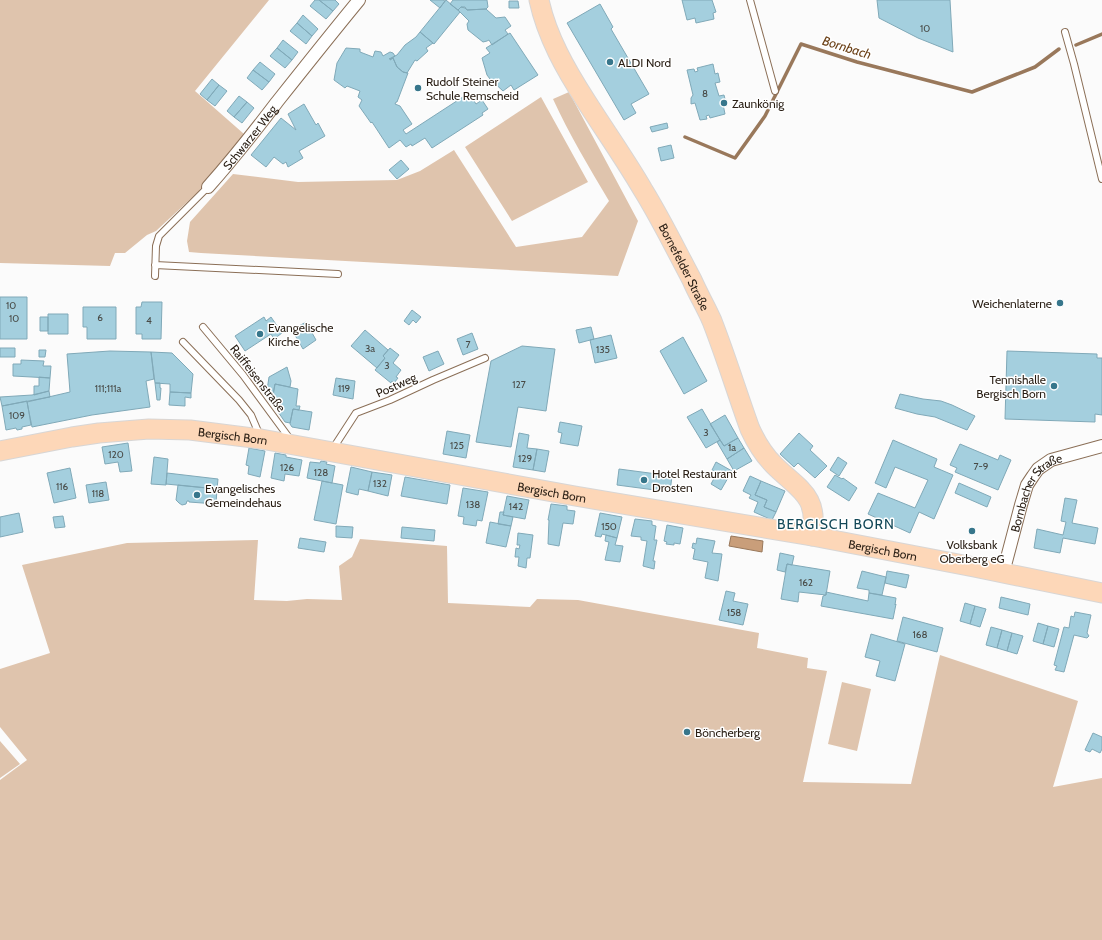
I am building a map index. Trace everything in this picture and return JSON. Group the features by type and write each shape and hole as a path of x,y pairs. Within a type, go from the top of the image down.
{"main road":[{"name":"Bornefelder Straße","path":"540,0 542,13 550,34 569,74 647,195 711,320 755,440 773,464 807,496 813,512 814,522 812,536"},
{"name":"Bergisch Born","path":"0,451 99,433 149,429 190,430 261,439 575,496 812,536 1102,593"}],"street":[{"name":"Schwarzer Weg","path":"208,187 359,0"},
{"name":"Bornbacher Straße","path":"1003,573 1021,505 1028,486 1038,469 1051,460 1102,446"}],"lane":[{"path":"750,0 775,91"},
{"path":"1065,32 1102,179"},
{"name":"Schwarzer Weg","path":"155,276 156,246 159,236 208,187"},
{"path":"155,265 338,274"},
{"name":"Raiffeisenstraße","path":"203,327 243,375 294,444"},
{"path":"182,342 239,400 251,415 261,439"},
{"name":"Postweg","path":"332,451 356,413 390,400 485,358"}],"shaded area":[{"path":"0,0 269,0 195,91 244,134 198,192 156,231 147,235 125,253 115,253 110,266 0,263"},
{"path":"569,92 638,221 618,276 189,252 187,241 190,222 233,174 298,182 397,180 420,171 454,150 516,247 582,237 609,201 572,138 553,99"},
{"path":"541,97 588,182 512,221 465,147"},
{"path":"731,536 763,541 762,552 729,546"},
{"path":"360,539 447,546 448,603 530,607 537,599 578,600 759,633 757,648 808,658 807,668 827,671 803,782 911,784 940,655 1078,701 1053,787 1102,778 1102,940 0,940 0,780 27,760 0,727 0,669 50,653 22,565 127,543 258,540 254,600 342,600 339,566 352,557"},
{"path":"842,682 871,689 857,751 828,744"},
{"path":"0,741 20,764 0,778"}],"building":[{"path":"315,0 319,0 333,11 326,19 310,6"},
{"path":"319,0 335,0 339,4 333,11"},
{"path":"430,0 443,0 445,1 440,8"},
{"path":"446,0 460,12 434,44 420,32"},
{"path":"453,0 487,0 488,7 486,9 467,10 465,7 461,7 458,10 450,4"},
{"path":"682,0 712,0 716,12 713,13 714,19 696,23 695,18 687,20"},
{"path":"877,0 950,0 953,52 918,38 879,18"},
{"path":"509,1 518,1 519,8 509,8"},
{"name":"ALDI Nord","path":"600,4 613,27 611,29 649,94 631,104 636,113 624,120 567,23"},
{"path":"461,7 467,10 486,9 496,18 505,17 511,26 505,30 508,34 492,45 489,40 483,42 468,30 467,24 469,21 458,10"},
{"path":"303,15 318,29 312,36 297,23"},
{"path":"297,23 312,36 306,44 290,31"},
{"path":"420,32 433,43 426,48 428,51 417,61 415,60 407,73 403,72 397,67 393,58 389,59 397,55 405,45"},
{"path":"510,33 538,75 514,90 511,85 503,91 487,75 482,58 490,53 486,48"},
{"path":"283,40 298,52 292,60 277,48"},
{"path":"277,48 292,60 285,68 270,56"},
{"path":"346,48 360,49 360,52 373,57 375,51 381,52 383,56 390,52 393,53 395,56 390,60 393,58 397,67 403,72 408,73 395,104 400,106 412,124 403,130 406,134 469,93 476,104 482,100 488,109 482,113 483,115 432,148 425,138 412,146 411,144 406,147 400,140 389,148 372,122 371,123 359,106 362,100 358,97 360,91 347,86 345,88 334,80 337,63"},
{"path":"260,62 275,74 269,82 253,70"},
{"path":"713,64 715,74 718,73 720,82 715,83 719,96 724,95 726,103 723,104 725,114 710,118 709,115 706,116 707,119 700,120 695,103 691,104 691,98 693,95 687,70 694,69 695,72 698,71 697,68"},
{"path":"253,70 269,82 262,90 247,78"},
{"path":"212,79 219,85 207,100 200,94"},
{"path":"219,85 227,91 215,106 207,100"},
{"path":"239,96 247,102 234,117 227,111"},
{"path":"247,102 254,108 242,123 234,117"},
{"path":"304,104 316,125 318,123 325,136 299,151 303,158 288,167 286,162 283,164 274,157 266,167 251,155 281,118 296,130 288,114"},
{"path":"667,123 668,128 652,132 650,127"},
{"path":"671,145 674,158 661,161 658,148"},
{"path":"401,160 409,169 397,179 389,170"},
{"path":"0,297 27,297 27,339 0,339"},
{"path":"142,302 162,302 161,339 142,339 142,334 136,334 136,307 141,307"},
{"path":"83,307 116,307 116,339 87,339 87,327 83,327"},
{"path":"412,310 421,317 416,323 413,320 409,325 404,321"},
{"path":"48,314 68,314 68,334 48,334"},
{"path":"40,317 48,317 48,331 40,331"},
{"name":"Evangelische Kirche","path":"264,317 266,321 271,317 282,333 274,339 271,334 245,351 235,336"},
{"path":"306,322 316,340 303,349 292,330"},
{"path":"591,327 594,339 579,343 576,330"},
{"path":"365,330 388,350 383,356 385,358 377,368 351,346"},
{"path":"472,333 478,349 463,355 457,339"},
{"path":"611,335 617,358 595,363 590,340"},
{"path":"683,337 707,381 684,394 660,351"},
{"path":"522,346 555,349 546,411 518,407 511,447 476,442 491,361"},
{"path":"0,348 15,348 15,357 0,357"},
{"path":"390,348 399,355 393,363 401,370 394,383 392,381 391,383 375,370 385,358 383,356"},
{"path":"39,350 46,350 45,357 39,357"},
{"path":"110,351 151,352 154,379 146,381 150,407 92,415 32,427 27,402 70,392 67,354"},
{"path":"438,351 444,364 429,371 423,357"},
{"name":"Tennishalle Bergisch Born","path":"1007,351 1097,354 1097,358 1102,358 1102,415 1095,414 1095,422 1005,419"},
{"path":"151,352 172,353 193,374 191,393 170,392 170,384 155,383"},
{"path":"21,360 44,361 43,366 51,366 50,378 13,376 13,364 21,364"},
{"path":"287,367 291,381 290,387 275,384 272,398 266,397 269,377"},
{"path":"39,377 50,378 49,391 34,395 34,386 39,386"},
{"path":"336,378 355,381 353,399 333,395"},
{"path":"155,383 160,383 160,400 157,400"},
{"path":"275,384 298,389 296,406 300,406 299,410 293,409 290,423 285,422 272,403"},
{"path":"49,391 50,397 2,406 0,397 32,395"},
{"path":"170,392 191,393 191,398 185,397 185,406 169,405"},
{"path":"900,394 941,401 975,416 967,430 935,417 895,408"},
{"path":"27,401 31,425 17,430 16,428 6,430 2,406"},
{"path":"293,409 312,412 309,430 292,427 290,424"},
{"path":"702,409 720,440 706,448 687,417"},
{"path":"725,415 738,438 724,446 710,424"},
{"path":"560,422 582,426 578,446 560,443 562,433 558,432"},
{"path":"447,431 470,435 466,458 443,454"},
{"path":"519,433 529,435 527,448 537,449 533,470 513,467"},
{"path":"799,433 813,446 810,450 827,466 815,478 798,463 794,467 780,454"},
{"path":"738,438 744,448 727,459 717,442 720,440 724,446"},
{"path":"893,440 937,459 934,467 953,475 934,519 919,512 910,533 868,514 878,493 915,508 928,480 895,467 886,488 875,483"},
{"path":"128,443 132,471 120,472 118,462 105,464 102,447"},
{"path":"960,444 998,460 1000,455 1011,460 998,490 955,472 957,468 950,465"},
{"path":"249,448 265,451 260,477 248,474 249,466 246,465"},
{"path":"744,448 752,461 734,471 727,459"},
{"path":"537,449 549,451 545,472 533,470"},
{"path":"275,453 302,460 299,476 285,474 284,481 271,478"},
{"path":"154,457 168,459 166,485 151,484"},
{"path":"838,457 847,463 839,476 830,470"},
{"path":"321,461 335,466 332,483 307,478 310,462 320,463"},
{"path":"716,462 732,471 721,490 711,484 717,473 712,470"},
{"path":"351,467 372,472 368,491 359,489 358,495 346,492"},
{"path":"70,468 76,498 54,503 47,473"},
{"name":"Hotel Restaurant Drosten","path":"619,469 672,476 670,492 617,485"},
{"path":"372,472 392,475 388,496 368,491"},
{"path":"167,473 218,479 217,489 166,484"},
{"path":"835,475 842,479 843,478 857,488 849,501 827,487"},
{"path":"750,476 761,481 755,495 767,500 764,507 776,512 772,520 754,512 758,502 749,498 751,495 743,491"},
{"path":"405,477 450,485 447,504 401,496"},
{"path":"322,481 343,485 336,524 314,520"},
{"path":"761,481 785,491 776,512 764,507 767,500 755,495"},
{"path":"106,482 109,500 89,503 86,485"},
{"path":"959,483 991,497 987,507 955,493"},
{"name":"Evangelisches Gemeindehaus","path":"178,485 217,489 216,504 187,501 186,504 182,505 176,500"},
{"path":"463,488 488,492 482,521 477,520 476,526 463,524 464,517 458,516"},
{"path":"507,496 529,500 525,519 503,515"},
{"path":"1065,498 1077,500 1072,523 1098,528 1095,544 1063,538 1060,553 1034,548 1037,529 1063,535 1066,522 1061,521"},
{"path":"551,504 567,506 567,510 575,511 573,524 563,523 559,546 548,544 548,520"},
{"path":"500,512 504,512 503,515 513,517 511,526 498,524"},
{"path":"19,513 23,532 0,537 0,517"},
{"path":"600,513 622,517 617,538 602,534 601,537 595,536"},
{"path":"63,516 65,527 55,528 53,517"},
{"path":"635,519 652,521 652,525 656,526 654,540 657,540 653,561 655,561 654,569 643,566 647,541 641,540 641,537 631,536"},
{"path":"490,522 511,526 506,547 486,543"},
{"path":"667,525 683,528 680,544 666,544 667,542 664,541"},
{"path":"336,526 353,527 352,538 336,537"},
{"path":"402,527 435,530 434,541 401,538"},
{"path":"518,533 533,535 530,558 527,558 526,568 518,566 519,557 515,557 516,548 519,549 520,545 517,545"},
{"path":"606,535 617,538 615,545 623,546 620,562 605,560 609,542 605,541"},
{"path":"300,538 326,542 324,552 298,548"},
{"path":"697,538 715,541 712,553 722,554 718,581 705,578 708,562 693,559 695,549 692,548 693,543 696,544"},
{"path":"780,553 794,556 792,565 787,564 785,572 777,570"},
{"path":"787,564 830,571 826,595 799,592 798,602 781,599"},
{"path":"862,571 886,577 882,595 869,593 869,590 857,588"},
{"path":"887,571 909,575 906,588 885,583"},
{"path":"726,591 735,593 733,601 748,604 743,625 719,620"},
{"path":"826,592 868,601 869,593 896,598 893,619 821,606 823,596 826,595"},
{"path":"1001,597 1030,604 1028,615 999,608"},
{"path":"965,603 975,606 970,624 960,621"},
{"path":"975,606 986,609 980,627 970,624"},
{"path":"1075,612 1091,615 1087,633 1089,636 1087,638 1074,635 1064,672 1055,670 1057,666 1054,665 1064,627 1069,628 1071,616 1074,617"},
{"path":"903,617 943,628 937,652 897,641"},
{"path":"1038,623 1048,626 1043,644 1033,641"},
{"path":"1048,626 1059,629 1054,647 1043,644"},
{"path":"991,627 1002,630 997,648 986,645"},
{"path":"1002,630 1012,633 1007,651 997,648"},
{"path":"1012,633 1023,636 1017,654 1007,651"},
{"path":"871,634 905,644 895,681 876,676 880,661 865,657"},
{"path":"1093,733 1102,737 1102,749 1100,753 1092,749 1090,752 1085,750"}],"waterway":[{"name":"Bornbach","path":"1076,45 1102,34"},
{"name":"Bornbach","path":"685,137 735,158 765,116 801,44 857,62 972,92 1035,67 1059,49"}],"place":[{"name":"ALDI Nord","path":"610,62"},
{"name":"Rudolf Steiner Schule Remscheid","path":"418,88"},
{"name":"Zaunkönig","path":"724,103"},
{"name":"Weichenlaterne","path":"1060,303"},
{"name":"Evangelische Kirche","path":"260,334"},
{"name":"Tennishalle Bergisch Born","path":"1054,386"},
{"name":"Hotel Restaurant Drosten","path":"644,480"},
{"name":"Evangelisches Gemeindehaus","path":"197,495"},
{"name":"Volksbank Oberberg eG","path":"972,531"},
{"name":"Böncherberg","path":"687,732"}],"district":[{"name":"BERGISCH BORN","path":"836,524"}]}
